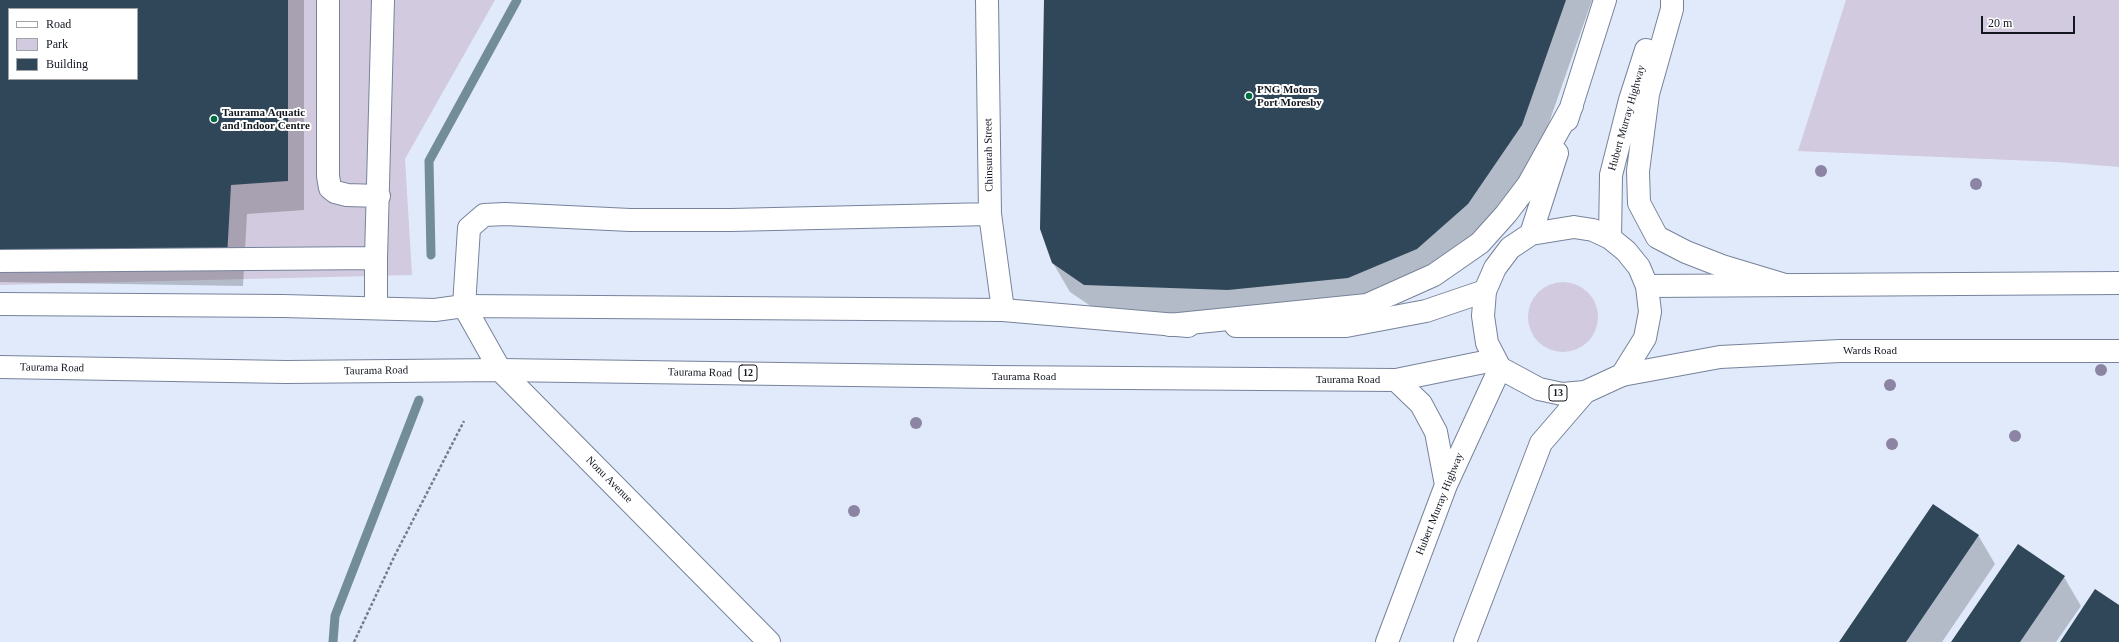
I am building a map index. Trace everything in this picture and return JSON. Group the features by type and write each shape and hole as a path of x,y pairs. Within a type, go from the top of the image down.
{"main road":[{"path":"328,0 328,176 330,188 335,192 347,195 379,196"},
{"path":"376,308 383,0"},
{"name":"Chinsurah Street","path":"987,0 990,214 1003,310"},
{"path":"1531,234 1605,0"},
{"name":"Hubert Murray Highway","path":"1610,238 1611,175 1630,100 1663,0"},
{"path":"1672,0 1672,9 1648,94 1638,172 1639,203 1657,237 1686,252 1722,266 1785,285"},
{"path":"1169,325 1367,305 1434,275 1480,243 1506,214 1528,185 1572,106"},
{"path":"464,306 469,228 484,214 630,220 731,220 990,214"},
{"path":"1497,364 1487,343 1483,316 1485,291 1494,268 1510,248 1531,234 1574,227 1593,230 1610,238 1626,251 1639,267 1647,286 1650,312 1645,338 1622,375"},
{"path":"0,261 376,258"},
{"path":"1647,286 2119,283"},
{"path":"0,304 435,310 464,306 1003,310 1169,325 1346,326 1426,311 1485,291"},
{"name":"Nonu Avenue","path":"464,306 500,370 769,642"},
{"name":"Wards Road","path":"1622,375 1720,357 1840,351 2119,351"},
{"name":"Hubert Murray Highway","path":"1387,642 1446,485 1497,364"},
{"name":"13","path":"1497,364 1539,389 1562,394 1585,392 1622,375"},
{"name":"Taurama Road","path":"0,367 286,372 500,370 1009,377 1396,380 1497,364"},
{"path":"1396,380 1421,404 1436,432 1446,485"},
{"name":"13","path":"1465,642 1541,443 1585,392"}],"path":[{"path":"354,642 395,555 464,421"}],"green space":[{"name":"Taurama Aquatic and Indoor Centre","path":"0,0 495,0 405,159 412,275 0,285"},
{"path":"1846,0 2119,0 2119,167 2058,162 1798,151"},
{"path":"1556,282 1570,282 1583,288 1592,297 1598,310 1596,330 1588,342 1570,352 1556,352 1543,346 1534,337 1528,324 1528,310 1534,297 1543,288"}],"building":[{"path":"0,0 288,0 288,181 231,185 227,257 0,253"},
{"name":"PNG Motors Port Moresby","path":"1044,0 1566,0 1522,125 1468,204 1417,249 1348,278 1228,290 1084,285 1052,263 1040,229"},
{"path":"1933,504 1979,535 1906,642 1839,642"},
{"path":"2018,544 2065,576 2020,642 1951,642"},
{"path":"2095,589 2119,605 2119,642 2060,642"}],"waterway":[{"path":"431,255 429,161 517,0"},
{"path":"333,642 335,616 419,400"}],"place":[{"name":"PNG Motors Port Moresby","path":"1249,96"},
{"name":"Taurama Aquatic and Indoor Centre","path":"214,119"}]}
